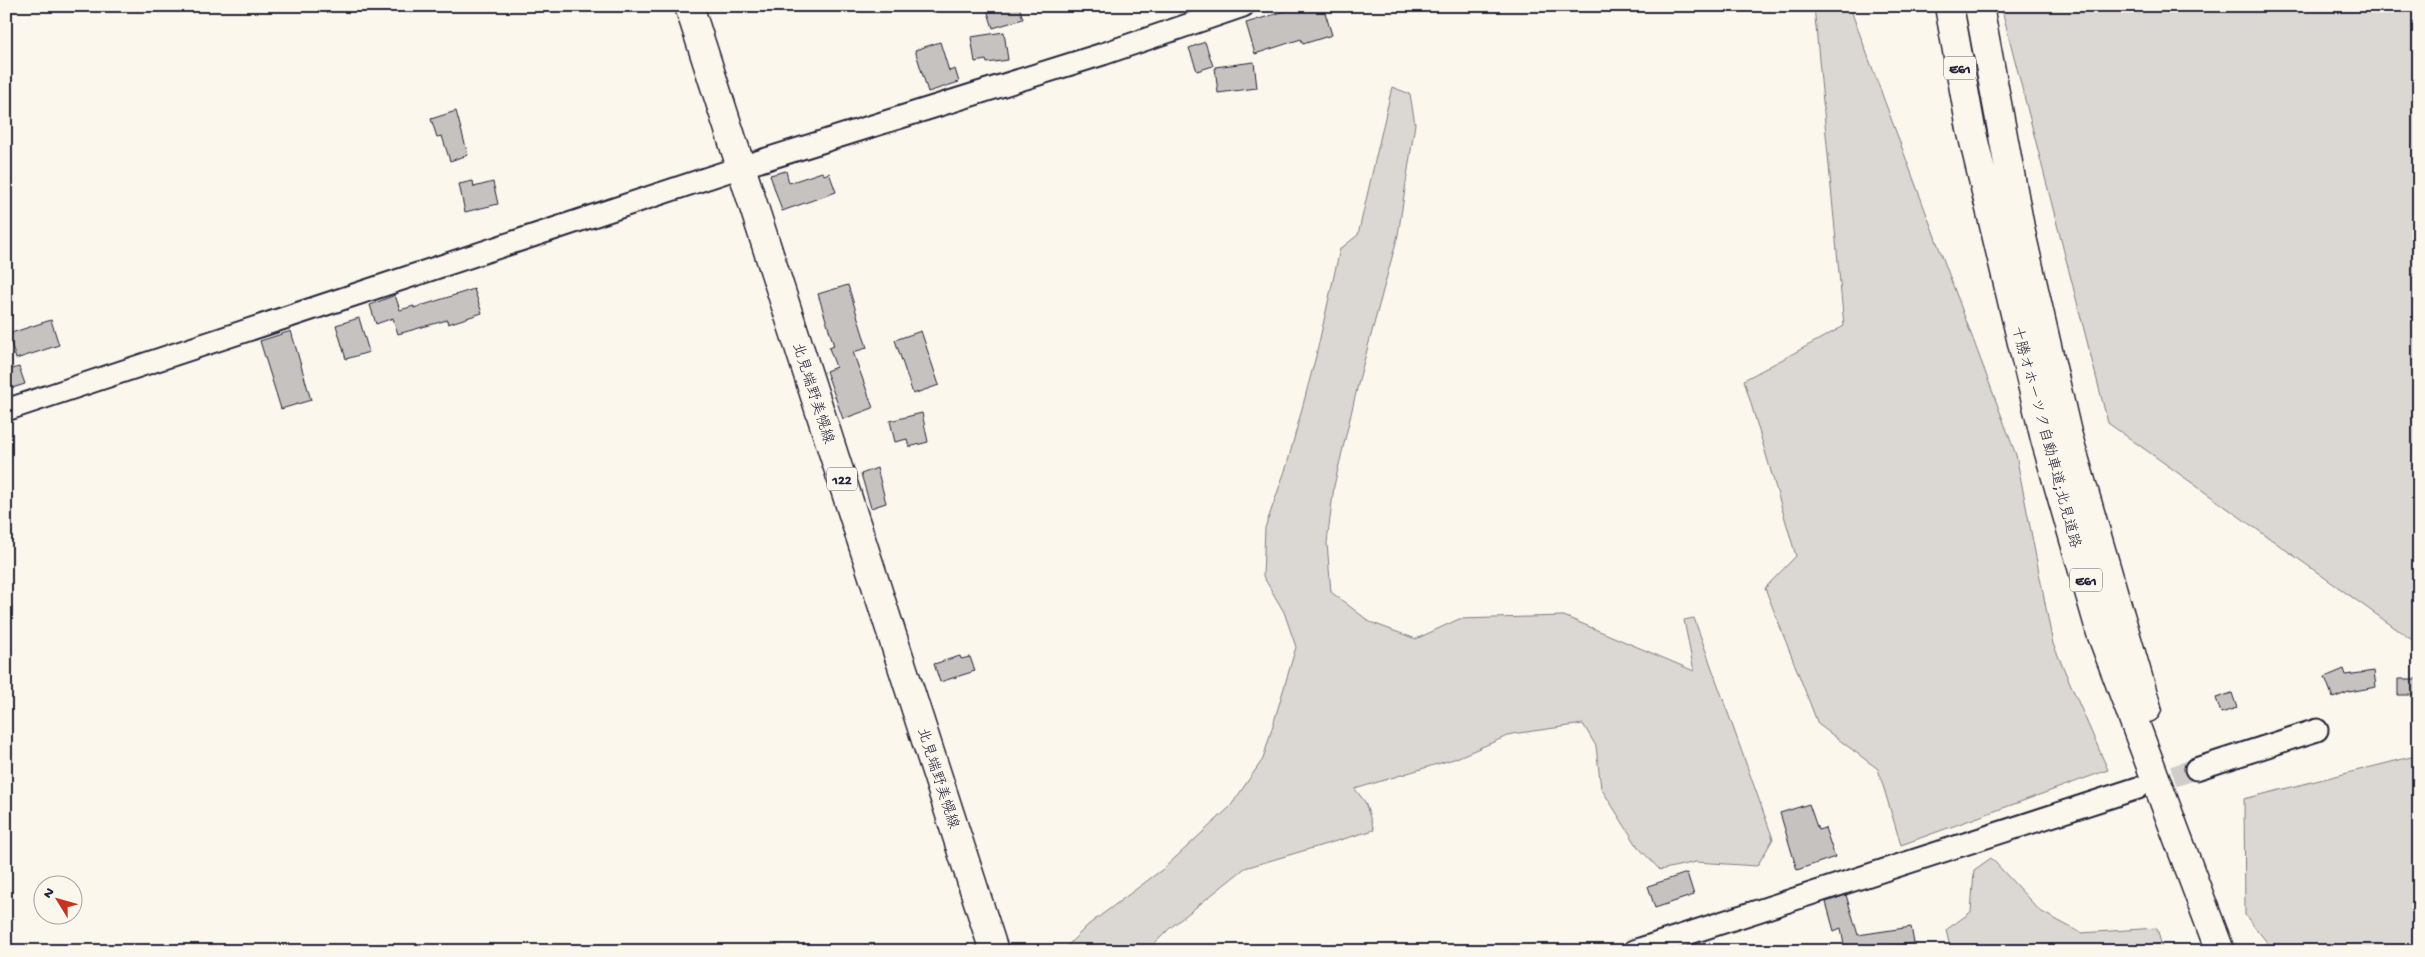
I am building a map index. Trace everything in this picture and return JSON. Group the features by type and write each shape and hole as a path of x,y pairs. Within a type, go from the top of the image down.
{"main road":[{"name":"北見端野美幌線","path":"689,6 994,951"},
{"name":"十勝オホーツク自動車道;北見道路","path":"1949,6 1971,130 2008,235 2207,913 2220,951"},
{"name":"十勝オホーツク自動車道;北見道路","path":"1979,6 2001,121 2008,235"}],"street":[{"path":"6,410 741,167 1103,54 1244,6"},
{"path":"2196,769 2317,730"},
{"path":"1634,951 2138,788"}],"shaded area":[{"path":"1814,6 1851,6 1853,16 2016,455 2053,644 2108,770 1901,845 1878,769 1818,724 1765,588 1796,556 1744,380 1844,326"},
{"path":"2001,6 2419,6 2419,645 2108,423"},
{"path":"1392,87 1410,94 1415,124 1398,235 1360,376 1334,486 1327,543 1331,592 1370,622 1416,639 1459,619 1564,616 1694,671 1684,620 1694,618 1773,839 1757,866 1696,862 1660,870 1638,847 1601,788 1596,746 1583,724 1512,734 1454,759 1355,789 1365,802 1374,830 1245,868 1170,928 1147,951 1062,951 1088,925 1163,869 1230,807 1263,759 1296,647 1284,612 1263,576 1265,528 1287,465 1316,356 1340,249 1358,235"},
{"path":"2419,755 2419,951 2274,951 2245,915 2244,799"},
{"path":"1991,858 2040,911 2081,933 2157,928 2163,951 1951,951 1946,930 1971,912 1974,870"}],"building":[{"path":"986,6 1019,6 1023,19 993,28"},
{"path":"1302,6 1323,6 1332,35 1303,44 1301,39 1255,54 1246,23"},
{"path":"1004,32 1008,60 987,63 986,60 975,62 971,37"},
{"path":"940,42 949,71 955,69 959,82 928,92 915,50"},
{"path":"1205,42 1213,66 1197,71 1189,48"},
{"path":"1254,62 1257,88 1218,93 1215,67"},
{"path":"456,111 468,155 450,161 442,136 437,137 431,119"},
{"path":"786,171 789,183 822,172 824,175 829,173 836,192 782,211 770,175"},
{"path":"473,181 474,187 493,182 498,204 465,212 459,184"},
{"path":"848,285 867,348 853,352 873,408 843,419 826,371 836,367 829,348 834,346 818,294"},
{"path":"474,289 482,313 448,324 447,320 398,334 393,318 376,324 370,305 395,295 400,310 414,306 414,308"},
{"path":"359,318 369,352 346,359 336,325"},
{"path":"51,320 59,345 16,359 8,334"},
{"path":"291,331 311,400 281,409 260,341"},
{"path":"921,331 939,385 913,394 895,340"},
{"path":"19,367 25,384 6,390 6,371"},
{"path":"922,413 928,442 909,447 907,439 895,442 890,421"},
{"path":"877,468 886,503 871,508 861,474"},
{"path":"960,656 961,659 970,657 975,671 940,682 934,664"},
{"path":"2344,669 2346,675 2374,671 2376,687 2349,692 2333,698 2325,677"},
{"path":"2398,679 2419,679 2419,695 2398,695"},
{"path":"2232,693 2237,708 2221,713 2216,698"},
{"path":"1809,804 1818,830 1825,828 1835,857 1797,870 1780,813"},
{"path":"1687,873 1694,895 1655,908 1648,886"},
{"path":"1846,895 1858,935 1911,927 1914,943 1845,951 1841,928 1834,931 1826,902"}],"tunnel":[{"path":"2143,786 2196,769"}]}
